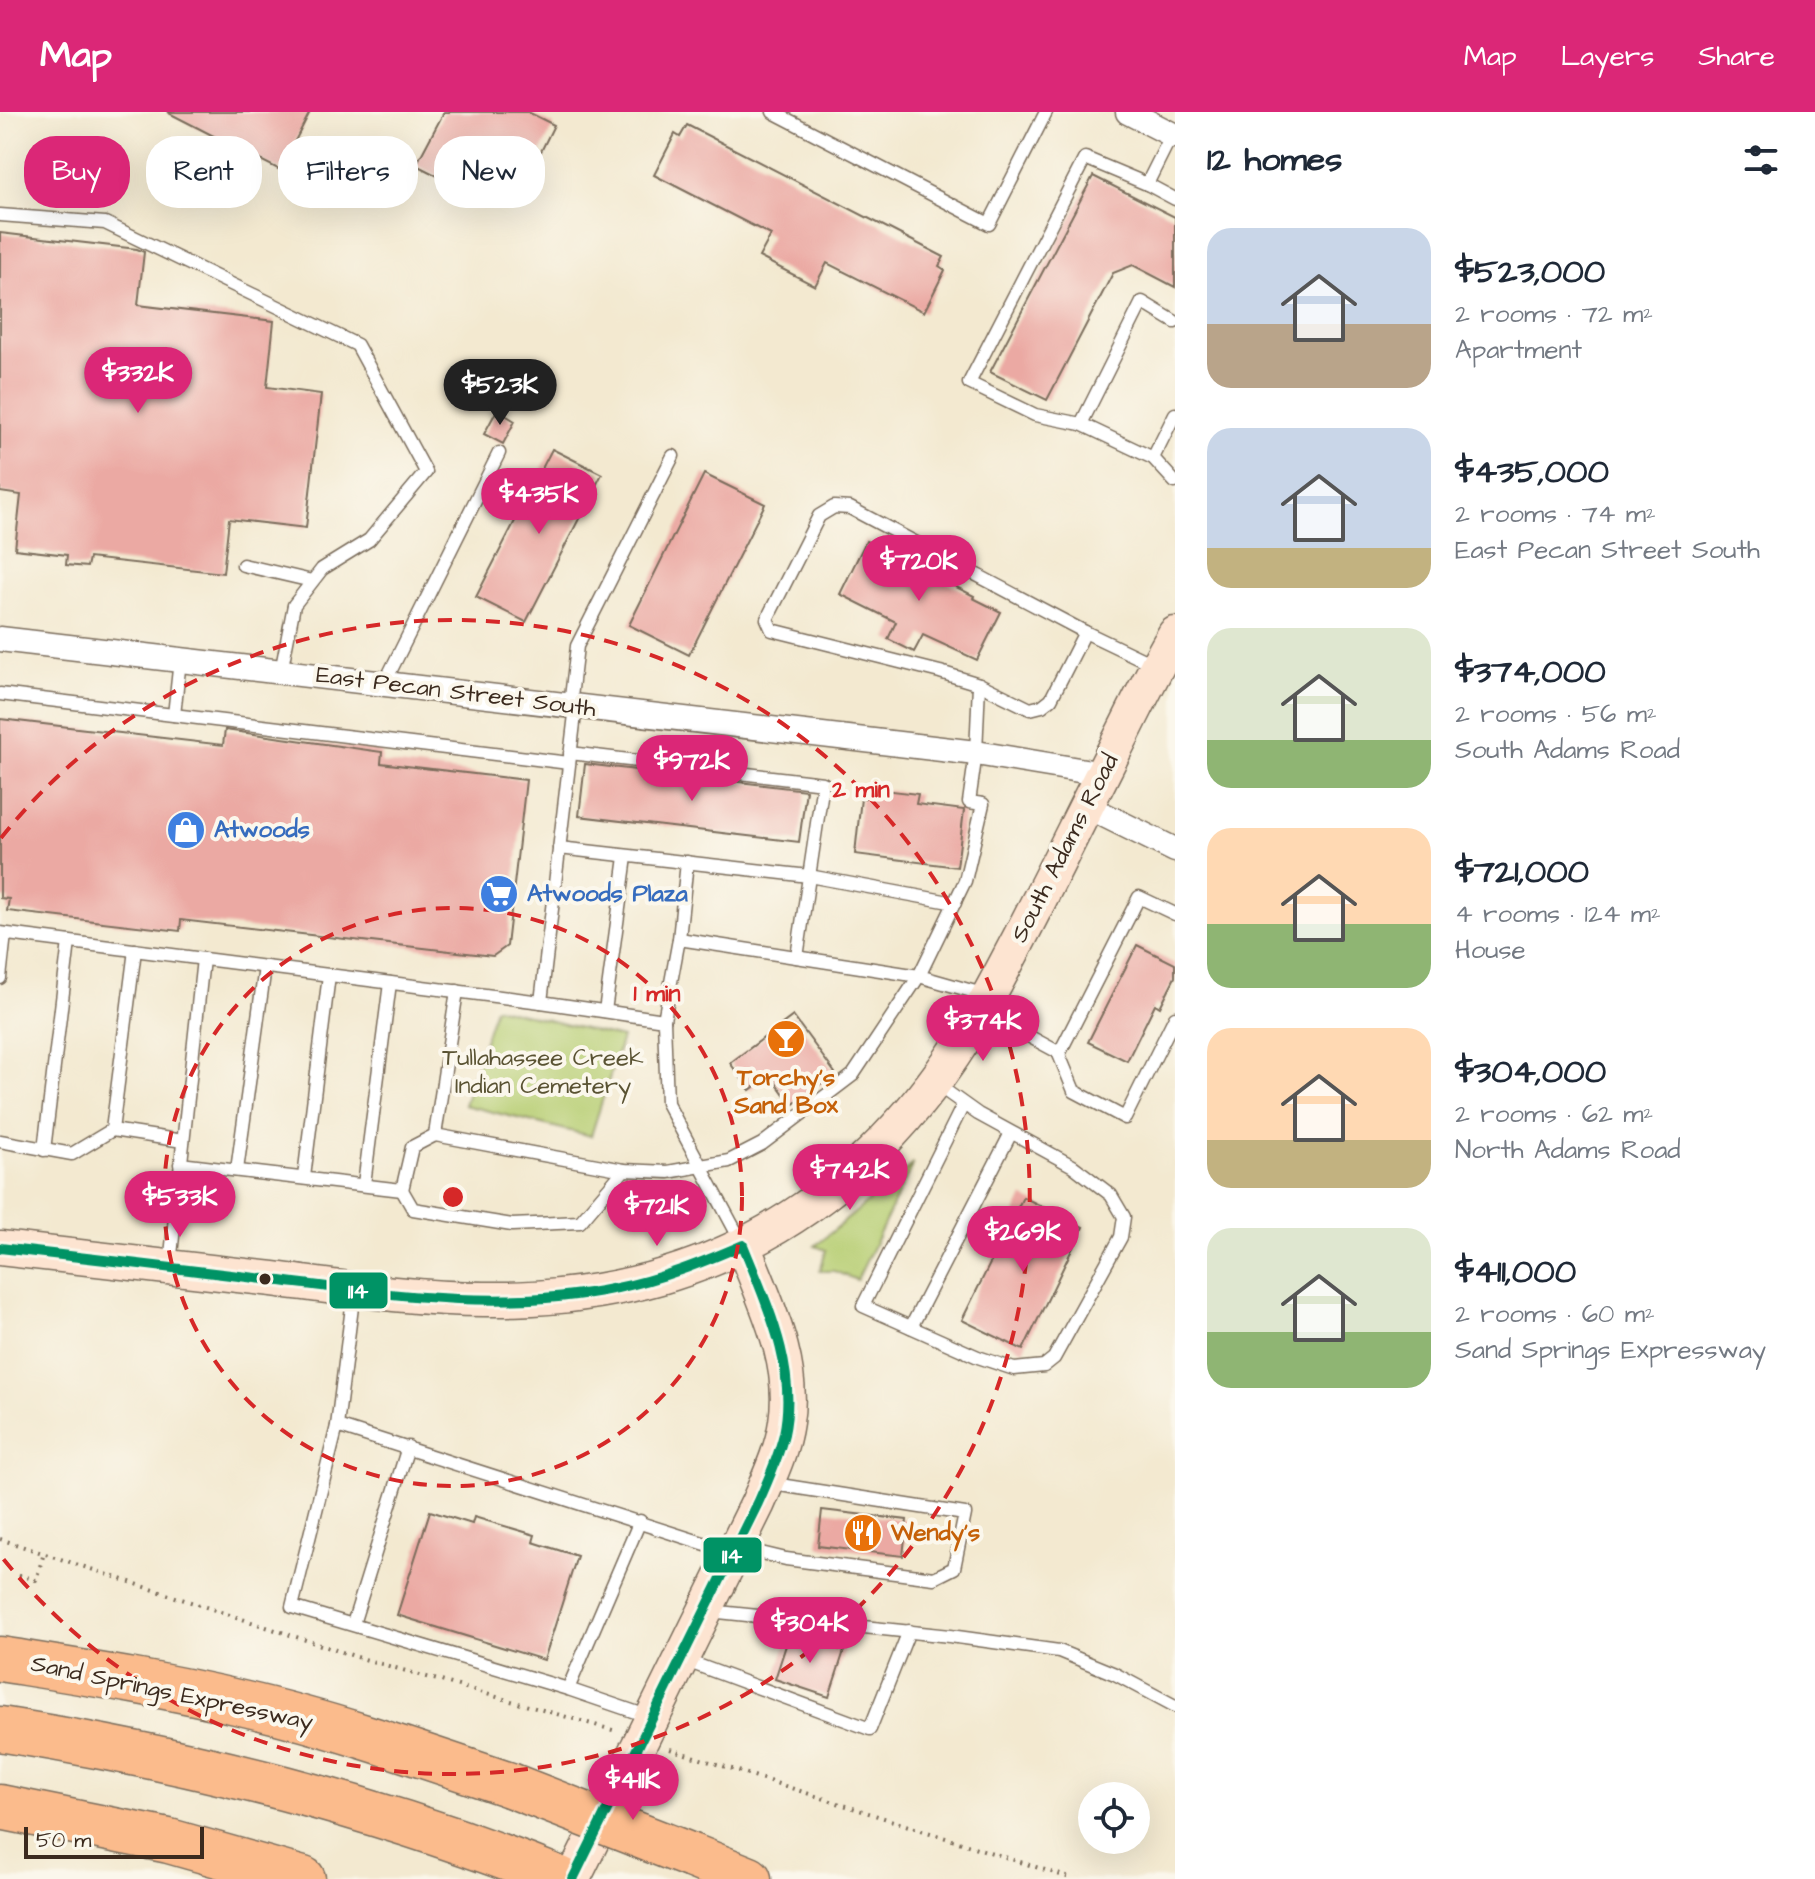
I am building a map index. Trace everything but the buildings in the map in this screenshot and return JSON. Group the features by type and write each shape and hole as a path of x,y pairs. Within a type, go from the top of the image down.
{"highway":[{"name":"Sand Springs Expressway","path":"0,1659 149,1683 243,1703 360,1735 510,1785 749,1879"},
{"path":"0,1729 182,1762 377,1813 487,1850 560,1879"},
{"path":"0,1807 169,1841 303,1879"}],"main road":[{"name":"South Adams Road","path":"0,1248 354,1289 487,1300 584,1294 663,1277 743,1245 788,1221 846,1179 910,1115 934,1082 985,1003 1175,634"},
{"path":"573,1879 775,1464 786,1420 784,1356 743,1245"}],"street":[{"path":"1128,112 1173,135"},
{"name":"East Pecan Street South","path":"0,639 976,753 1103,774"},
{"path":"1086,806 1175,850"}],"lane":[{"path":"773,112 989,224 1046,112"},
{"path":"1147,184 1173,135"},
{"path":"1175,199 1085,158 969,383 1035,415 1081,424 1153,458 1175,482"},
{"path":"0,215 105,223 357,345 426,472 369,540 322,569 294,605 281,672"},
{"path":"1081,424 1142,302 1175,322"},
{"path":"1153,458 1175,414"},
{"path":"384,684 499,453"},
{"path":"541,1002 570,758 577,646 673,456"},
{"path":"1085,632 1051,699 1042,706 1030,709 979,684 940,672 772,630 767,619 819,516 834,507 850,508 1085,632 1157,666"},
{"path":"243,565 312,581"},
{"path":"174,715 180,660"},
{"path":"624,1170 580,1222 512,1225 413,1209 402,1190 412,1147 435,1135 624,1170 668,1172 729,1161 762,1144 853,1075 919,976 965,881 983,804 969,802 976,753 979,684"},
{"path":"0,694 823,783 797,957"},
{"path":"559,848 809,876 955,903"},
{"path":"605,1011 626,857"},
{"path":"687,862 679,939 664,1020 667,1103 743,1245"},
{"path":"1059,1054 1139,897 1175,914"},
{"path":"0,978 2,934 664,1020"},
{"path":"679,939 919,976 985,1003 1059,1054 1074,1091 1125,1118 1175,1017"},
{"path":"44,1150 69,942"},
{"path":"112,1130 135,950"},
{"path":"170,1267 203,959"},
{"path":"237,1170 265,967"},
{"path":"304,1177 329,975"},
{"path":"364,1184 390,983"},
{"path":"435,1135 457,991"},
{"path":"934,1082 963,1105 1073,1166 1111,1195 1124,1217 1121,1237 1054,1358 1044,1366 1014,1369 978,1357 863,1306 963,1105"},
{"path":"0,1141 72,1154 112,1130 183,1141"},
{"path":"911,1327 1011,1133"},
{"path":"180,1164 402,1190"},
{"path":"354,1289 337,1426 292,1607 568,1689 646,1729"},
{"path":"337,1426 735,1550 934,1578 954,1568 965,1514 767,1483"},
{"path":"353,1624 408,1447"},
{"path":"568,1689 640,1521"},
{"path":"705,1611 909,1631 1059,1651 1115,1674 1175,1706"},
{"path":"681,1659 870,1729 909,1631"}],"path":[{"path":"0,1539 43,1556 357,1657 603,1726 646,1729 1073,1879"},
{"path":"19,1575 36,1580 43,1556"}],"green space":[{"name":"Tullahassee Creek Indian Cemetery","path":"495,1007 622,1038 591,1136 464,1105"},
{"path":"913,1164 857,1280 834,1271 820,1271 826,1250 815,1246"}],"transit line":[{"name":"114","path":"0,1248 358,1291 488,1300 531,1299 617,1288 681,1270 743,1245 770,1314 784,1361 787,1385 784,1434 758,1503 573,1879"}],"place":[{"name":"Atwoods","path":"186,830"},
{"name":"Atwoods Plaza","path":"499,894"},
{"name":"Torchy's Sand Box","path":"786,1039"},
{"name":"Wendy's","path":"863,1533"}]}
